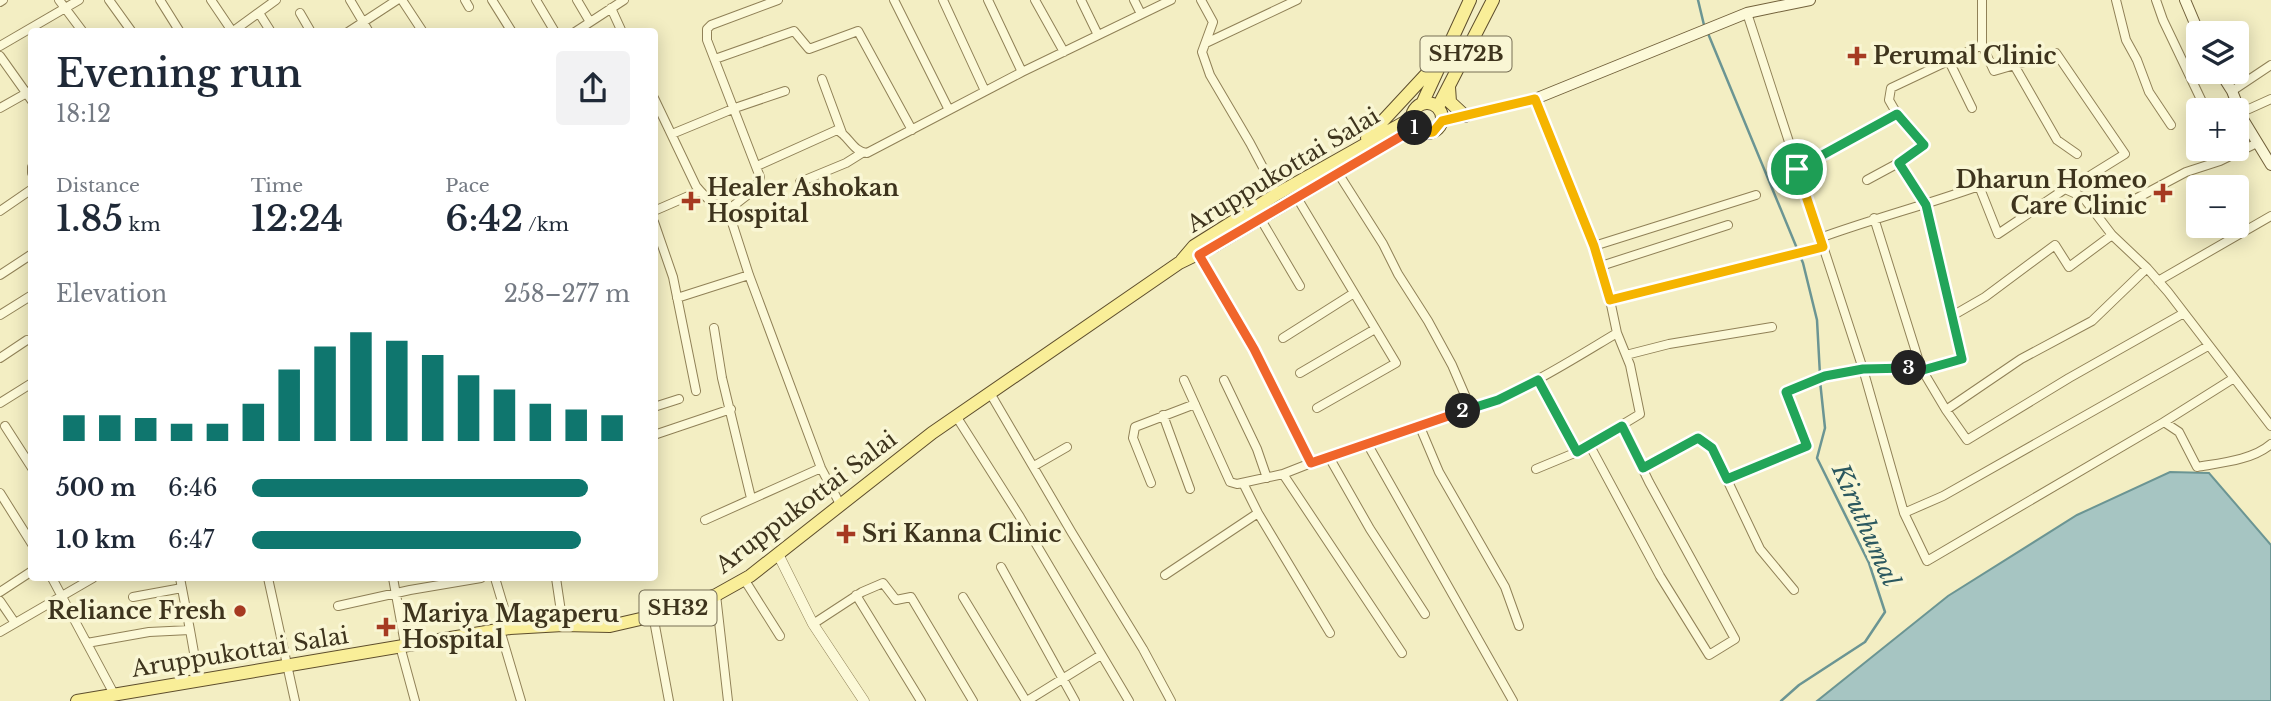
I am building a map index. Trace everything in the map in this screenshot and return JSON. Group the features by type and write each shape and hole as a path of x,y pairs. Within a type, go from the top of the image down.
{"main road":[{"name":"SH72B","path":"1422,104 1470,0"},
{"name":"SH72B","path":"1438,107 1493,0"},
{"name":"SH32","path":"1422,104 1415,109 1414,122 1424,133 1433,132 1442,121 1535,99 1747,13 1810,0"},
{"path":"2185,0 2194,21"},
{"path":"1357,149 1445,54"},
{"path":"2228,84 2234,98"},
{"path":"1449,87 1450,102 1465,116"},
{"path":"1422,104 1430,103 1438,107 1442,121"},
{"name":"Aruppukottai Salai","path":"1179,263 1194,246 1277,194 1357,149 1414,122"},
{"name":"Aruppukottai Salai","path":"77,701 505,629 563,625 610,626 716,594 744,579 778,554 956,416 1179,263 1199,255 1338,173 1414,122"},
{"path":"2249,129 2271,165"}],"street":[{"path":"0,46 62,4 79,0"},
{"path":"109,0 129,28"},
{"path":"160,0 178,28"},
{"path":"211,0 230,28"},
{"path":"236,28 276,0"},
{"path":"350,0 367,28"},
{"path":"353,28 399,0 420,28"},
{"path":"492,0 510,28"},
{"path":"536,0 553,28"},
{"path":"577,0 590,22"},
{"path":"581,28 624,0"},
{"path":"728,210 759,184 757,166 706,34 710,25 778,0"},
{"path":"894,0 949,110"},
{"path":"943,0 985,91"},
{"path":"988,0 1022,72"},
{"path":"1035,0 1064,52"},
{"path":"1081,0 1098,35"},
{"path":"1134,0 1142,14"},
{"path":"800,182 867,153 1022,72 1171,0"},
{"path":"1201,0 1213,22 1202,52 1210,75 1277,194"},
{"path":"1206,43 1297,0"},
{"path":"1982,0 1982,45 1994,71 2056,53 2125,154 2067,190"},
{"path":"2116,0 2126,40 2149,92 2171,125"},
{"path":"2156,0 2200,98"},
{"path":"62,4 80,28"},
{"path":"611,8 620,28"},
{"path":"259,12 269,28"},
{"path":"300,13 309,28"},
{"path":"1747,13 1863,369 1904,513 1927,561 2234,378"},
{"path":"715,59 794,31 809,49 858,31 912,130"},
{"path":"1867,180 1899,163 1924,145 1897,114 1889,100 1891,88 1982,45"},
{"path":"0,55 28,91"},
{"path":"1949,61 1972,108"},
{"path":"2014,65 2057,141 2077,154"},
{"path":"2232,91 2271,65"},
{"path":"822,79 842,132 862,153"},
{"path":"673,134 734,108 785,92"},
{"path":"0,108 28,93"},
{"path":"1535,99 1601,266 1640,414 1577,452 1536,469"},
{"path":"2249,109 2271,99"},
{"path":"658,106 701,191 716,206 728,210"},
{"path":"1797,169 1897,114"},
{"path":"757,166 833,131 842,132"},
{"path":"2249,146 2258,143"},
{"path":"2124,205 2209,161"},
{"path":"1727,479 1807,446 1786,392 1821,378 1863,369 1922,369 1962,359 1926,205 1899,163"},
{"path":"1338,173 1429,321 1471,408"},
{"path":"1610,300 1800,254 1874,218 1926,205 1979,186 1998,234 2065,188 2083,197 2112,235 2147,268 2271,426"},
{"path":"0,211 28,191"},
{"path":"658,209 701,191"},
{"path":"1594,246 1756,195"},
{"path":"1296,196 1396,363 1317,408"},
{"path":"728,210 749,275 821,468 841,506"},
{"path":"2158,281 2271,216"},
{"path":"1260,218 1300,286"},
{"path":"1874,218 1922,369 1967,440 2068,378 2184,313"},
{"path":"1601,266 1728,225"},
{"path":"658,235 677,298 696,391"},
{"path":"1952,316 1985,297 2055,245 2069,267 2112,235"},
{"path":"1199,255 1254,349 1311,463"},
{"path":"0,275 28,257"},
{"path":"1946,410 2021,359 2092,321 2147,268"},
{"path":"677,298 749,275"},
{"path":"1283,338 1354,293"},
{"path":"0,315 28,298"},
{"path":"1626,355 1670,344 1772,327"},
{"path":"714,328 722,378 751,498"},
{"path":"1300,373 1375,328"},
{"path":"1184,380 1227,478 1233,483 1243,483 1283,474 1498,400 1618,333"},
{"path":"0,358 27,340"},
{"path":"1904,513 1943,496 2208,346"},
{"path":"1224,380 1257,449 1266,478"},
{"path":"1538,380 1577,452"},
{"path":"0,403 28,386"},
{"path":"990,393 1143,649 1171,701"},
{"path":"658,406 679,399"},
{"path":"1151,483 1133,438 1133,430 1138,425 1195,404"},
{"path":"658,434 731,410"},
{"path":"1163,415 1190,489"},
{"path":"956,416 1129,701"},
{"path":"2164,422 2179,432 2197,467 2227,462 2265,449 2271,444"},
{"path":"5,426 28,462"},
{"path":"1589,444 1660,576 1709,655 1735,639 1622,426"},
{"path":"1420,427 1439,472 1505,587 1519,626"},
{"path":"1643,468 1698,438 1712,448 1760,549 1794,590"},
{"path":"1368,444 1513,701"},
{"path":"1034,466 1067,447"},
{"path":"1329,457 1370,529 1425,614"},
{"path":"705,520 821,468"},
{"path":"1283,474 1402,653"},
{"path":"1243,483 1330,633"},
{"path":"0,494 28,538"},
{"path":"1165,575 1258,513"},
{"path":"778,554 813,624 864,701"},
{"path":"1000,566 1075,701"},
{"path":"0,592 28,574"},
{"path":"744,579 780,636"},
{"path":"54,581 87,643 111,697"},
{"path":"0,632 88,581"},
{"path":"181,581 199,681"},
{"path":"269,581 295,701"},
{"path":"394,581 415,701"},
{"path":"338,606 465,581"},
{"path":"496,581 521,701"},
{"path":"556,581 563,625"},
{"path":"813,624 856,595 883,583 895,600 911,597 973,701"},
{"path":"133,597 182,588"},
{"path":"716,594 728,701"},
{"path":"856,595 921,701"},
{"path":"963,597 1027,701 1101,655"},
{"path":"0,601 15,623"},
{"path":"653,615 669,701"},
{"path":"87,643 149,632 190,630"}],"water":[{"path":"2170,472 2209,473 2271,545 2271,701 1817,701 1948,596 2077,515"}],"waterway":[{"name":"Kiruthumal","path":"1698,0 1704,25"},
{"name":"Kiruthumal","path":"1707,31 1803,263 1817,320 1820,375"},
{"name":"Kiruthumal","path":"1781,701 1799,685 1865,642 1885,612 1869,563 1817,458 1825,428 1820,381"}],"place":[{"name":"Perumal Clinic","path":"1857,56"},
{"name":"Dharun Homeo Care Clinic","path":"2163,193"},
{"name":"Healer Ashokan Hospital","path":"691,201"},
{"name":"Sri Kanna Clinic","path":"846,534"},
{"name":"Reliance Fresh","path":"240,611"},
{"name":"Mariya Magaperu Hospital","path":"386,627"}],"route":[{"path":"1535,99 1594,246 1610,300 1823,247 1797,169 1897,114 1924,145 1899,163 1926,205 1962,359 1923,370 1863,369 1825,376 1786,392 1807,446 1727,479 1712,448 1698,438 1643,468 1622,426 1577,452 1538,380 1498,400 1311,463 1254,349 1199,255 1415,127 1419,131 1429,133 1438,129 1442,121 1535,99"}]}
